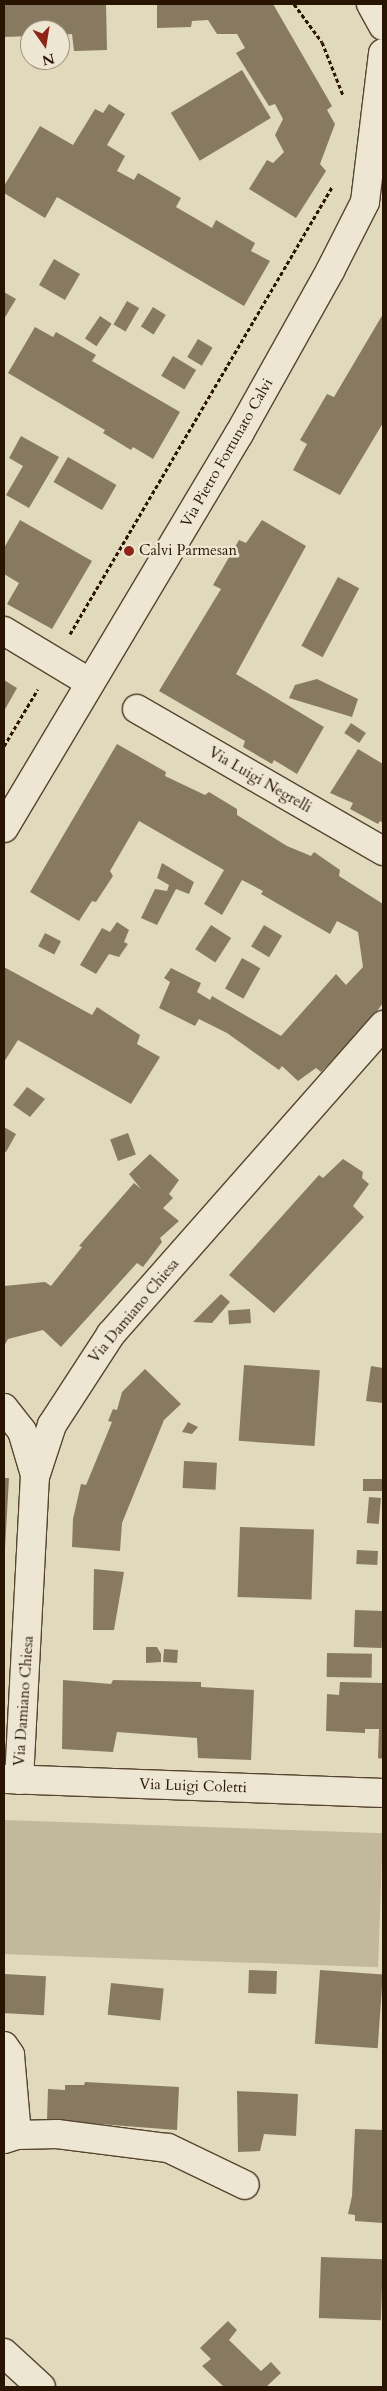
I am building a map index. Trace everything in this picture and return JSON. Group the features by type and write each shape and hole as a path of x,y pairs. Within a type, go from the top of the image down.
{"street":[{"name":"Via Pietro Fortunato Calvi","path":"4,828 89,682 239,434 374,193 383,53"},
{"path":"4,631 89,682"},
{"name":"Via Luigi Negrelli","path":"137,709 383,851"},
{"name":"Via Damiano Chiesa","path":"11,1779 35,1477 52,1425 111,1334 383,1026"},
{"path":"4,1408 22,1431 35,1477"},
{"name":"Via Luigi Coletti","path":"11,1779 383,1793"},
{"path":"4,2046 10,2055 10,2137 57,2134 168,2148 245,2185"},
{"path":"4,2353 41,2387"}],"path":[{"path":"294,4 322,42 345,100"},
{"path":"67,640 336,180"},
{"path":"4,746 42,682"}],"shaded area":[{"path":"4,1820 383,1833 378,1967 4,1954"}],"building":[{"path":"4,4 106,4 107,50 74,51 72,34 70,34 70,20 20,20 20,36 4,37"},
{"path":"157,4 273,4 332,106 327,110 335,124 320,164 326,171 296,218 249,189 267,160 273,163 284,152 275,135 283,119 275,104 269,106 236,53 245,48 237,34 217,34 208,20 192,21 191,27 157,28"},
{"path":"242,70 271,118 200,161 171,113"},
{"path":"109,104 125,114 107,145 125,156 117,171 134,180 138,173 181,198 176,207 212,228 216,220 255,243 251,251 270,261 244,306 57,197 45,218 4,193 4,186 40,126 73,145 95,109 103,113"},
{"path":"54,259 80,274 65,300 39,285"},
{"path":"4,292 16,299 4,319"},
{"path":"127,301 139,308 126,331 114,324"},
{"path":"153,307 166,315 154,334 141,327"},
{"path":"383,314 383,423 340,495 293,470 307,444 300,440 327,394 334,397"},
{"path":"100,316 112,324 97,346 85,338"},
{"path":"35,327 53,337 56,332 96,355 92,361 180,412 153,459 133,447 131,450 103,433 105,430 8,373"},
{"path":"198,339 213,348 202,366 187,357"},
{"path":"173,356 196,370 184,390 161,376"},
{"path":"21,436 59,457 29,508 6,495 23,466 9,458"},
{"path":"68,457 116,485 102,510 54,482"},
{"path":"20,520 92,561 52,629 7,604 19,583 4,574 4,548"},
{"path":"262,520 306,546 236,674 324,727 297,774 274,760 272,764 243,747 245,741 159,691 221,589 213,585 239,540 246,543"},
{"path":"338,577 359,588 323,657 301,646"},
{"path":"317,679 358,699 352,717 289,698 295,685"},
{"path":"4,680 17,688 4,711"},
{"path":"351,723 366,733 359,743 344,733"},
{"path":"117,744 166,772 165,776 205,795 209,792 237,809 237,815 287,846 311,856 314,852 340,870 339,876 383,904 383,1003 343,1056 338,1054 321,1072 316,1068 298,1081 282,1066 279,1070 227,1033 199,1019 195,1026 159,1008 170,982 164,978 171,968 201,983 197,992 210,1000 212,996 281,1036 336,974 346,985 363,967 358,932 337,921 330,934 261,894 263,891 242,880 222,915 204,904 224,870 139,821 110,871 113,876 96,902 92,901 79,921 30,892"},
{"path":"358,749 383,764 383,823 380,821 378,824 350,809 353,803 330,793"},
{"path":"162,863 194,882 189,894 176,889 157,925 141,918 155,889 167,891 169,885 157,878"},
{"path":"117,922 129,930 124,942 128,944 119,957 109,954 96,974 80,965 102,928 110,932"},
{"path":"211,925 231,938 215,962 195,949"},
{"path":"264,925 282,936 269,957 251,946"},
{"path":"45,933 61,941 54,955 38,946"},
{"path":"242,958 260,968 243,999 225,989"},
{"path":"4,967 92,1015 97,1007 140,1035 137,1044 160,1057 131,1104 18,1040 4,1062"},
{"path":"27,1087 45,1099 30,1117 13,1105"},
{"path":"4,1127 16,1134 6,1152 4,1151"},
{"path":"128,1133 136,1155 118,1161 110,1139"},
{"path":"150,1154 179,1180 169,1194 173,1198 163,1208 179,1221 160,1238 162,1242 143,1267 137,1263 61,1347 43,1330 8,1339 4,1346 4,1286 45,1282 51,1286 82,1247 79,1246 134,1183 141,1189 129,1174"},
{"path":"343,1159 363,1172 362,1178 369,1184 353,1206 364,1217 274,1313 229,1275 319,1175 323,1178"},
{"path":"221,1294 230,1302 212,1323 193,1322"},
{"path":"250,1309 251,1323 229,1325 228,1311"},
{"path":"244,1365 320,1370 315,1446 239,1441"},
{"path":"371,1366 383,1368 383,1403 366,1401"},
{"path":"145,1369 181,1404 164,1420 122,1523 120,1551 72,1547 73,1519 81,1484 86,1485 112,1422 108,1421 113,1409 117,1410 122,1392"},
{"path":"188,1422 198,1427 192,1434 182,1432"},
{"path":"184,1461 217,1463 216,1490 183,1488"},
{"path":"4,1478 9,1478 5,1548 4,1548"},
{"path":"363,1479 383,1479 383,1491 363,1491"},
{"path":"369,1497 381,1498 379,1524 367,1523"},
{"path":"240,1527 314,1530 312,1600 238,1597"},
{"path":"357,1550 378,1551 377,1565 356,1564"},
{"path":"94,1569 124,1572 114,1630 93,1630"},
{"path":"355,1610 383,1611 382,1648 354,1647"},
{"path":"146,1647 157,1647 161,1654 161,1662 146,1663"},
{"path":"164,1649 178,1650 177,1663 163,1662"},
{"path":"327,1653 372,1654 372,1678 327,1677"},
{"path":"63,1680 111,1684 113,1680 201,1682 201,1687 254,1690 251,1760 198,1758 197,1738 117,1732 113,1752 62,1749"},
{"path":"340,1682 383,1683 383,1759 378,1758 379,1729 365,1729 365,1733 326,1731 327,1694 339,1695"},
{"path":"249,1970 277,1971 276,1994 248,1993"},
{"path":"320,1970 383,1974 378,2048 315,2044"},
{"path":"4,1974 46,1976 44,2015 4,2013"},
{"path":"111,1983 164,1989 160,2020 108,2015"},
{"path":"85,2082 179,2087 177,2130 47,2120 48,2089 65,2090 65,2085 84,2085"},
{"path":"237,2091 298,2094 296,2136 264,2134 260,2151 238,2152"},
{"path":"355,2129 383,2130 383,2223 355,2221 355,2215 348,2214 352,2196"},
{"path":"321,2257 383,2259 381,2320 319,2318"},
{"path":"228,2321 237,2330 229,2340 261,2371 271,2362 281,2373 266,2387 224,2387 202,2366 211,2359 200,2348"}],"place":[{"name":"Calvi Parmesan","path":"129,551"}]}
